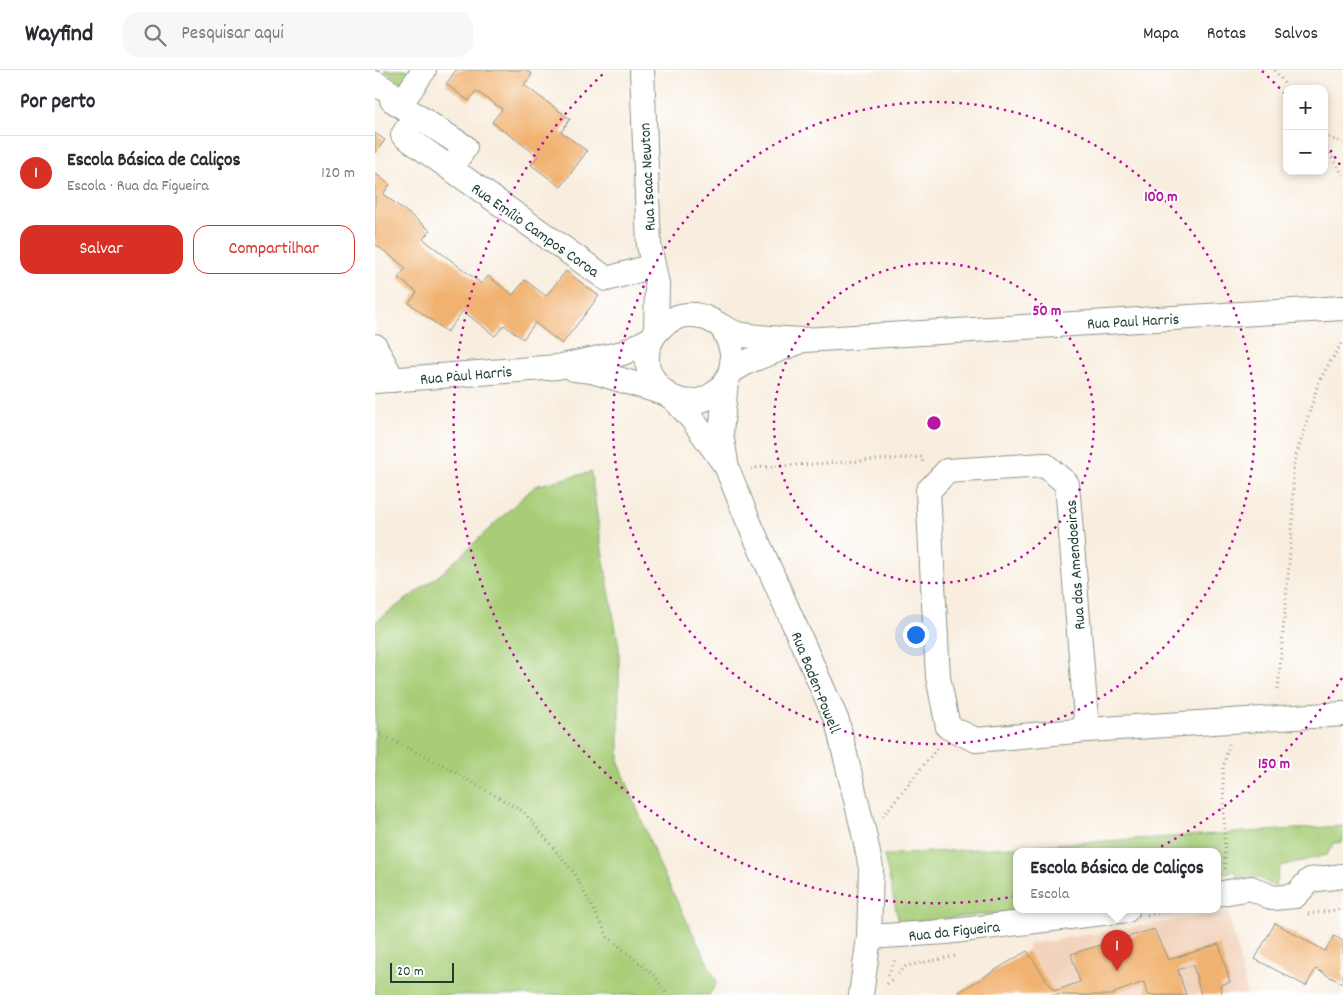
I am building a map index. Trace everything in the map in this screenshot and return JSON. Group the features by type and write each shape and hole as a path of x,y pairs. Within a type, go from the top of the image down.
{"street":[{"name":"Rua Emílio Campos Coroa","path":"424,70 408,110 403,135 607,279 655,275"},
{"name":"Rua Isaac Newton","path":"638,73 649,245 655,275 654,335"},
{"path":"375,83 391,93 392,100 408,110"},
{"path":"655,275 692,315"},
{"name":"Rua Paul Harris","path":"803,340 1343,308"},
{"path":"736,468 692,419 654,382 648,368 647,353 654,335 666,322 679,316 692,315 708,319 722,328 748,335 803,340"},
{"path":"722,328 730,341 733,356 722,404 721,433 736,468"},
{"name":"Rua Paul Harris","path":"384,380 557,367 623,353 654,335"},
{"path":"668,395 687,401 702,399 716,393 729,377 749,361 803,340"},
{"path":"375,346 384,380"},
{"name":"Rua Paul Harris","path":"557,367 592,371 668,395"},
{"name":"Rua das Amendoeiras","path":"1087,730 1067,484 1045,465 947,471 928,491 938,677 949,727 976,740 1087,730 1343,714"},
{"name":"Rua Baden-Powell","path":"736,468 747,518 837,721 871,868 869,937 861,995"},
{"path":"1221,893 1251,888 1273,898 1295,896 1310,880 1343,876"},
{"name":"Rua da Figueira","path":"869,937 946,932 1102,913"}],"path":[{"path":"1275,70 1285,85"},
{"path":"1328,137 1343,143"},
{"path":"1328,151 1343,175"},
{"path":"1278,689 1293,518 1293,466 1319,381 1343,341"},
{"path":"736,468 922,457 923,471"},
{"path":"375,732 437,762 524,812 574,873 608,937 655,976 667,995"},
{"path":"1225,869 1223,768 1225,751 1231,738"},
{"path":"878,822 944,741"}],"shaded area":[{"path":"1229,912 1247,995 961,995 959,992 1027,951 1029,944"}],"green space":[{"path":"384,70 413,70 403,84"},
{"path":"591,472 619,647 619,763 661,869 717,982 709,995 375,995 375,622 441,574 535,486"},
{"path":"1343,826 1343,842 1334,843 1327,855 1280,866 1275,887 1257,877 1238,878 1235,871 1221,873 1221,848 1013,848 1013,912 899,923 884,855"}],"building":[{"path":"456,70 526,70 532,74 524,85 570,119 561,132 587,151 561,187 531,165 538,156 492,122 502,109 476,91 469,101 446,84"},
{"path":"375,133 385,140 375,153"},
{"path":"375,173 390,185 383,194 430,230 423,239 482,284 488,276 513,295 525,280 546,296 566,271 599,296 562,344 535,323 523,339 504,325 495,336 463,311 447,332 409,303 417,292 398,278 406,268 375,244"},
{"path":"1275,923 1325,951 1334,936 1343,941 1343,984 1316,969 1306,986 1255,959"},
{"path":"1154,929 1168,960 1219,944 1230,982 1220,985 1222,995 1201,995 1193,965 1178,970 1186,995 1147,995 1144,982 1114,993 1114,995 961,995 959,992 1027,951 1054,991 1080,982 1071,954"}],"place":[{"name":"Escola Básica de Caliços","path":"1117,971"}]}
